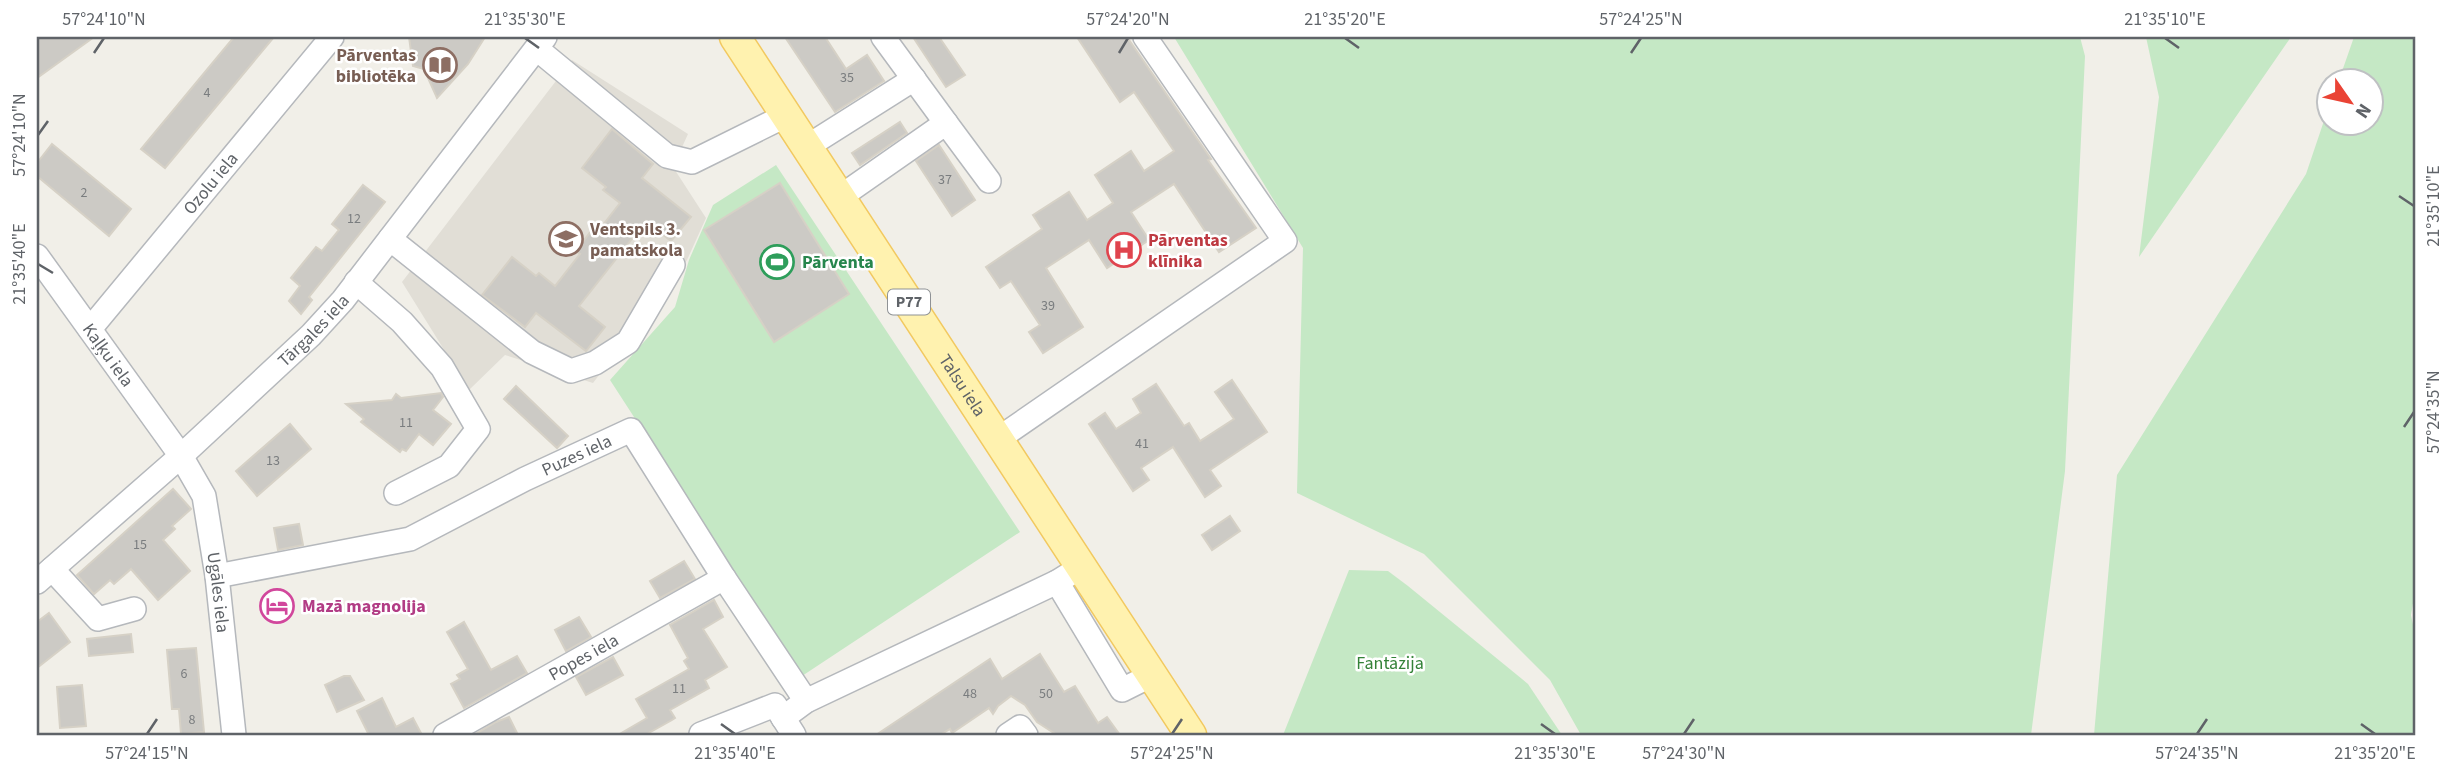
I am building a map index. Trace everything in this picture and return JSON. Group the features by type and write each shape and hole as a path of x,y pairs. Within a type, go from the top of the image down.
{"main road":[{"name":"Talsu iela","path":"736,37 998,439 1069,575 1152,675 1191,735"}],"street":[{"name":"Ozolu iela","path":"90,329 332,37"},
{"path":"883,37 989,181"},
{"path":"998,439 1285,242 1145,37"},
{"path":"541,43 667,156 692,162 787,115"},
{"name":"Tārgales iela","path":"44,575 181,456 312,335 390,239 541,43"},
{"path":"808,146 914,79"},
{"path":"840,197 946,123"},
{"path":"390,239 532,352 571,371 595,363 628,342 673,265"},
{"name":"Kaļķu iela","path":"37,256 44,280 90,329 181,456"},
{"path":"356,282 402,322 442,367 478,429 449,466 396,493"},
{"name":"Puzes iela","path":"217,576 410,540 525,479 631,430 724,578 806,701"},
{"name":"Ugāles iela","path":"181,456 204,496 217,576 234,735"},
{"path":"44,575 98,619 134,609"},
{"path":"701,734 775,705 788,727 806,701 1069,575"},
{"name":"Popes iela","path":"445,735 724,578"},
{"path":"1008,735 1020,727 1026,735"}],"shaded area":[{"name":"Ventspils 3. pamatskola","path":"572,60 688,134 673,167 706,218 687,260 593,383 505,355 469,390 402,282"}],"green space":[{"path":"1174,37 2080,37 2085,56 2065,471 2031,735 1581,735 1550,680 1424,554 1297,493 1303,248"},
{"path":"2146,37 2291,37 2139,257 2159,97"},
{"path":"2354,37 2415,37 2415,592 2411,615 2415,634 2415,735 2094,735 2117,475 2306,174 2319,136 2386,136 2386,66 2344,66"},
{"path":"776,165 1020,532 802,676 610,380 675,307 689,260 713,205"},
{"name":"Fantāzija","path":"1349,570 1388,571 1408,586 1528,684 1562,735 1283,735"}],"building":[{"path":"37,37 94,37 37,78"},
{"path":"234,37 274,37 165,168 141,149"},
{"name":"Pārventas bibliotēka","path":"409,37 485,37 468,64 437,98 424,69 413,66"},
{"path":"785,37 825,37 846,69 867,55 884,81 835,112"},
{"path":"913,37 939,37 965,75 946,87"},
{"path":"1077,37 1127,37 1256,228 1219,252 1174,184 1131,212 1149,240 1107,268 1089,240 1046,268 1083,327 1043,353 1029,332 1040,325 1011,281 1000,288 986,267 1042,229 1033,215 1069,192 1087,220 1113,203 1095,175 1131,151 1144,171 1174,151 1134,92 1120,102"},
{"path":"900,122 907,133 860,165 852,153"},
{"path":"612,129 653,164 642,178 691,217 671,241 646,221 579,306 605,327 586,351 536,313 525,327 482,295 512,257 536,276 539,273 555,286 580,254 576,251 591,231 595,235 620,203 603,190 606,187 582,168"},
{"path":"52,144 131,209 109,236 37,176 37,163"},
{"path":"939,145 975,200 952,216 916,161"},
{"name":"Pārventa","path":"780,183 849,294 774,342 704,230"},
{"path":"363,185 385,202 309,297 312,300 301,314 289,301 300,286 291,278 316,247 322,251 339,230 332,224"},
{"path":"1232,380 1267,432 1210,470 1221,486 1205,497 1173,447 1141,468 1149,480 1133,491 1089,424 1105,413 1116,429 1141,413 1133,399 1156,384 1184,426 1189,423 1200,441 1234,419 1215,392"},
{"path":"516,386 568,436 557,448 504,399"},
{"path":"441,393 443,397 433,410 451,424 433,445 419,434 406,451 402,449 400,452 361,422 364,419 346,404 392,400 396,394 401,398"},
{"path":"290,424 311,449 257,496 236,471"},
{"path":"173,489 191,509 172,526 175,529 163,540 190,571 158,600 131,569 114,584 110,580 94,594 77,575"},
{"path":"1230,516 1240,531 1212,550 1202,535"},
{"path":"299,524 303,545 278,550 274,528"},
{"path":"684,561 695,579 660,598 650,581"},
{"path":"714,600 723,617 703,629 727,667 705,680 709,688 670,710 675,718 672,720 645,735 618,735 647,718 636,699 689,669 684,661 688,658 670,625"},
{"path":"49,613 70,642 37,668 37,622"},
{"path":"579,617 591,637 566,651 555,630"},
{"path":"464,622 491,670 517,656 527,673 464,708 451,684 460,679 457,675 468,669 447,632"},
{"path":"131,634 133,652 89,656 87,639"},
{"path":"196,648 204,732 181,734 179,709 172,709 167,650"},
{"path":"1040,654 1064,692 1075,686 1098,723 1107,717 1120,735 1057,735 1037,722 1025,705 1011,696 998,706 993,714 989,708 952,733 950,729 940,735 876,735 990,659 1002,679"},
{"path":"613,657 623,675 586,695 576,677"},
{"path":"350,676 364,700 337,712 325,685"},
{"path":"82,685 86,726 60,728 57,687"},
{"path":"382,698 396,727 413,718 422,735 369,735 357,711"},
{"path":"509,717 518,735 474,735 496,722"}],"place":[{"name":"Pārventas bibliotēka","path":"440,65"},
{"name":"Ventspils 3. pamatskola","path":"566,239"},
{"name":"Pārventas klīnika","path":"1124,250"},
{"name":"Pārventa","path":"777,262"},
{"name":"Mazā magnolija","path":"277,606"}]}
